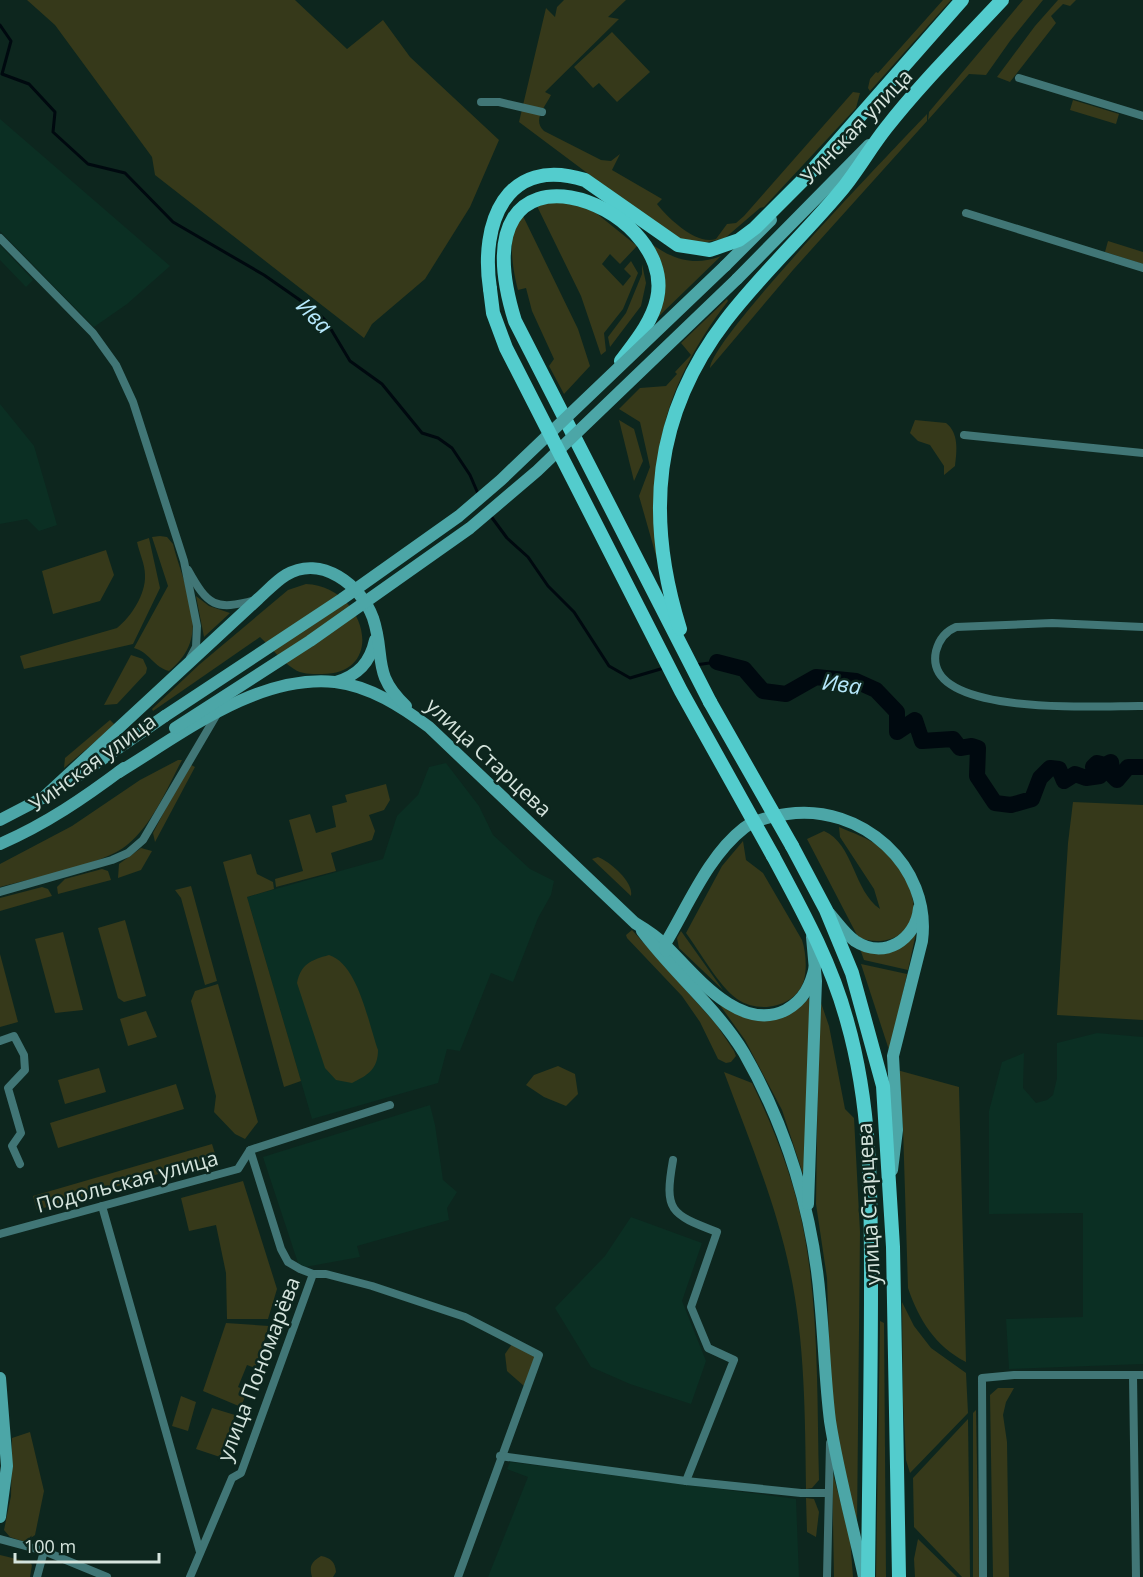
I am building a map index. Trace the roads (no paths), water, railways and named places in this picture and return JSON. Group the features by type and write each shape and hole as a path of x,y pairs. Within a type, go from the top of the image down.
{"main road":[{"name":"Уинская улица","path":"0,820 43,798 342,599 459,516 753,240 962,0"},
{"name":"Уинская улица","path":"0,844 28,832 71,808 175,728 310,641 470,528 537,471 737,279 887,127 1002,0"},
{"path":"692,666 670,595 662,552 659,510 665,445 684,390 726,320 844,187 887,127"},
{"name":"Уинская улица","path":"773,856 681,691 511,358 498,330 487,274 490,232 496,211 516,185 539,175 567,176 585,180 678,245 710,250 739,240 755,228 808,175"},
{"path":"609,377 652,314 658,297 655,265 643,241 604,208 580,199 556,195 537,198 515,215 507,228 504,253 507,289 522,337 692,666"},
{"path":"43,798 286,575 314,568 333,572 349,583 366,605 373,618 382,676 429,727"},
{"path":"335,682 356,674 364,666 376,636"},
{"name":"улица Старцева","path":"692,666 826,910 852,973 883,1086 890,1183 899,1577"},
{"name":"улица Старцева","path":"119,772 218,712 257,695 293,683 335,682 379,696 401,707 429,727 635,923 665,944 693,975 724,1000 742,1010 759,1015 781,1012 799,1000 811,983 815,966"},
{"path":"668,965 665,944 717,856 745,828 775,816 809,812 828,814 860,826 877,836 900,859 918,892 923,912 922,941 893,1056 897,1130 890,1183"},
{"name":"улица Старцева","path":"773,856 809,921 832,975 848,1022 863,1092 868,1135 872,1313 866,1577"},
{"path":"826,910 860,944 874,948 889,948 901,942 912,930 919,913 918,892"},
{"path":"808,1214 815,966 809,921"},
{"path":"635,923 668,965 727,1029 757,1077 788,1150 808,1214 820,1299 831,1423 866,1577"},
{"path":"0,1378 7,1466 0,1517"}],"street":[{"path":"1019,78 1143,116"},
{"path":"482,102 499,102 542,112"},
{"path":"966,213 1143,268"},
{"path":"0,238 93,333 116,365 133,402 184,561 198,626 196,647 188,664"},
{"path":"964,435 1143,453"},
{"path":"184,561 202,596 209,601 230,607 258,599"},
{"path":"1143,627 1052,623 957,627 948,632 939,642 936,655 938,669 948,682 974,695 997,701 1023,704 1143,706"},
{"path":"0,892 129,853 150,828 198,742 218,712"},
{"path":"0,1041 14,1036 24,1055 25,1070 8,1088 21,1133 12,1146 20,1164"},
{"name":"Подольская улица","path":"0,1234 238,1169 250,1150 390,1105"},
{"name":"улица Пономарёва","path":"190,1577 232,1478 241,1473 313,1275 288,1262 281,1249 250,1150"},
{"path":"674,1160 669,1182 671,1203 682,1218 717,1232 691,1307 708,1348 734,1360 686,1481"},
{"path":"102,1206 200,1552"},
{"path":"313,1275 326,1274 372,1286 465,1317 539,1355 500,1456 458,1577"},
{"path":"983,1577 982,1378 1014,1375 1143,1375"},
{"path":"1133,1376 1137,1577"},
{"path":"827,1577 831,1423"},
{"path":"500,1456 686,1481 801,1493 828,1492"},
{"path":"0,1539 44,1551 107,1577"},
{"path":"37,1577 44,1551"}],"waterway":[{"name":"Ива","path":"0,25 11,41 2,74 29,84 55,112 53,132 88,164 125,173 173,222 264,275 317,312 326,321 350,361 382,384 422,433 438,438 452,448 470,475 479,496"},
{"name":"Ива","path":"490,515 507,538 528,557 548,586 574,612 609,666 630,678 664,668"},
{"path":"695,665 717,662"},
{"name":"Ива","path":"717,662 744,669 763,691 786,694 816,677 856,681 876,690 897,712 897,732 915,720 922,741 953,739 960,748 972,746 978,748 977,776 995,803 1011,805 1032,799 1040,778 1050,768 1059,769 1064,781 1075,774 1086,778 1100,776 1093,767 1097,763 1105,765 1111,762 1113,776 1117,780 1128,767 1143,767"}]}
